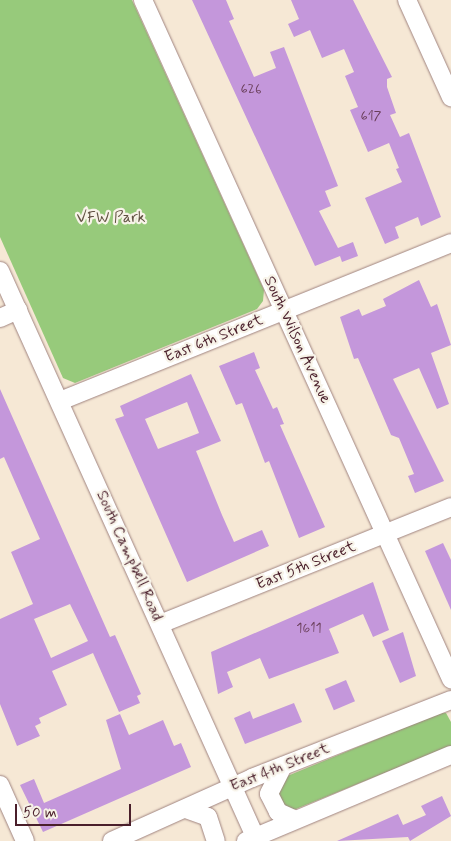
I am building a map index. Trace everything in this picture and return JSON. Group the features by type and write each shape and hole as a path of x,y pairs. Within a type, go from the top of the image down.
{"street":[{"name":"South Wilson Avenue","path":"143,0 451,679"},
{"path":"407,0 451,97"},
{"name":"East 6th Street","path":"60,402 451,243"},
{"name":"South Campbell Road","path":"0,271 233,787 253,840"},
{"path":"0,318 18,310"},
{"name":"East 5th Street","path":"160,624 451,507"},
{"name":"East 4th Street","path":"112,841 283,766 451,700"},
{"path":"253,840 294,819 451,755"},
{"path":"283,766 269,794 278,812 294,819"},
{"path":"0,785 25,841"},
{"path":"186,808 208,817 216,841"}],"green space":[{"name":"VFW Park","path":"0,0 132,0 264,290 263,301 257,309 75,383 63,378 0,237"},
{"path":"440,713 446,713 451,722 451,746 296,809 285,809 275,787 280,779"}],"building":[{"path":"192,0 226,0 234,19 229,21 254,77 276,68 270,52 284,47 338,186 325,191 331,206 319,211 338,248 353,242 358,256 342,262 340,256 315,266"},
{"path":"291,0 353,0 392,77 387,79 387,87 396,113 390,115 400,137 409,133 441,217 421,226 418,217 395,227 399,238 385,244 365,198 402,182 396,169 399,168 389,143 368,152 350,110 358,107 345,76 354,72 344,49 322,58 310,30 294,37 288,24 299,19"},
{"path":"419,280 431,307 437,304 451,345 431,353 449,404 437,409 419,368 393,379 444,481 415,493 408,476 414,474 399,438 391,435 358,358 354,359 340,317 359,309 362,316 386,306 383,299"},
{"path":"254,352 260,368 255,370 273,409 277,407 284,424 280,425 325,527 299,538 269,461 265,463 242,403 236,405 219,366"},
{"path":"191,374 221,441 196,451 234,542 262,530 269,546 187,582 115,419 124,416 120,406","holes":["187,402 199,433 158,449 145,419"]},
{"path":"0,389 110,637 115,635 141,694 137,696 140,703 119,712 93,653 52,671 67,705 39,718 41,723 35,726 40,736 17,746 0,704 0,619 33,604 11,552 40,539 4,457 0,459","holes":["70,604 88,641 51,658 34,619"]},
{"path":"443,543 451,560 451,610 425,551"},
{"path":"373,582 389,630 373,637 363,614 329,629 339,653 269,679 260,658 227,672 233,687 218,694 211,652"},
{"path":"403,632 416,676 400,683 382,641"},
{"path":"346,680 355,701 334,710 325,689"},
{"path":"294,703 302,722 245,744 234,718 250,711 253,719"},
{"path":"120,714 129,735 163,720 174,746 181,743 191,767 43,832 20,785 34,779 44,803 121,769 106,720"},
{"path":"442,796 451,816 410,841 408,837 337,841 398,814 403,825 426,815 421,806"}]}
